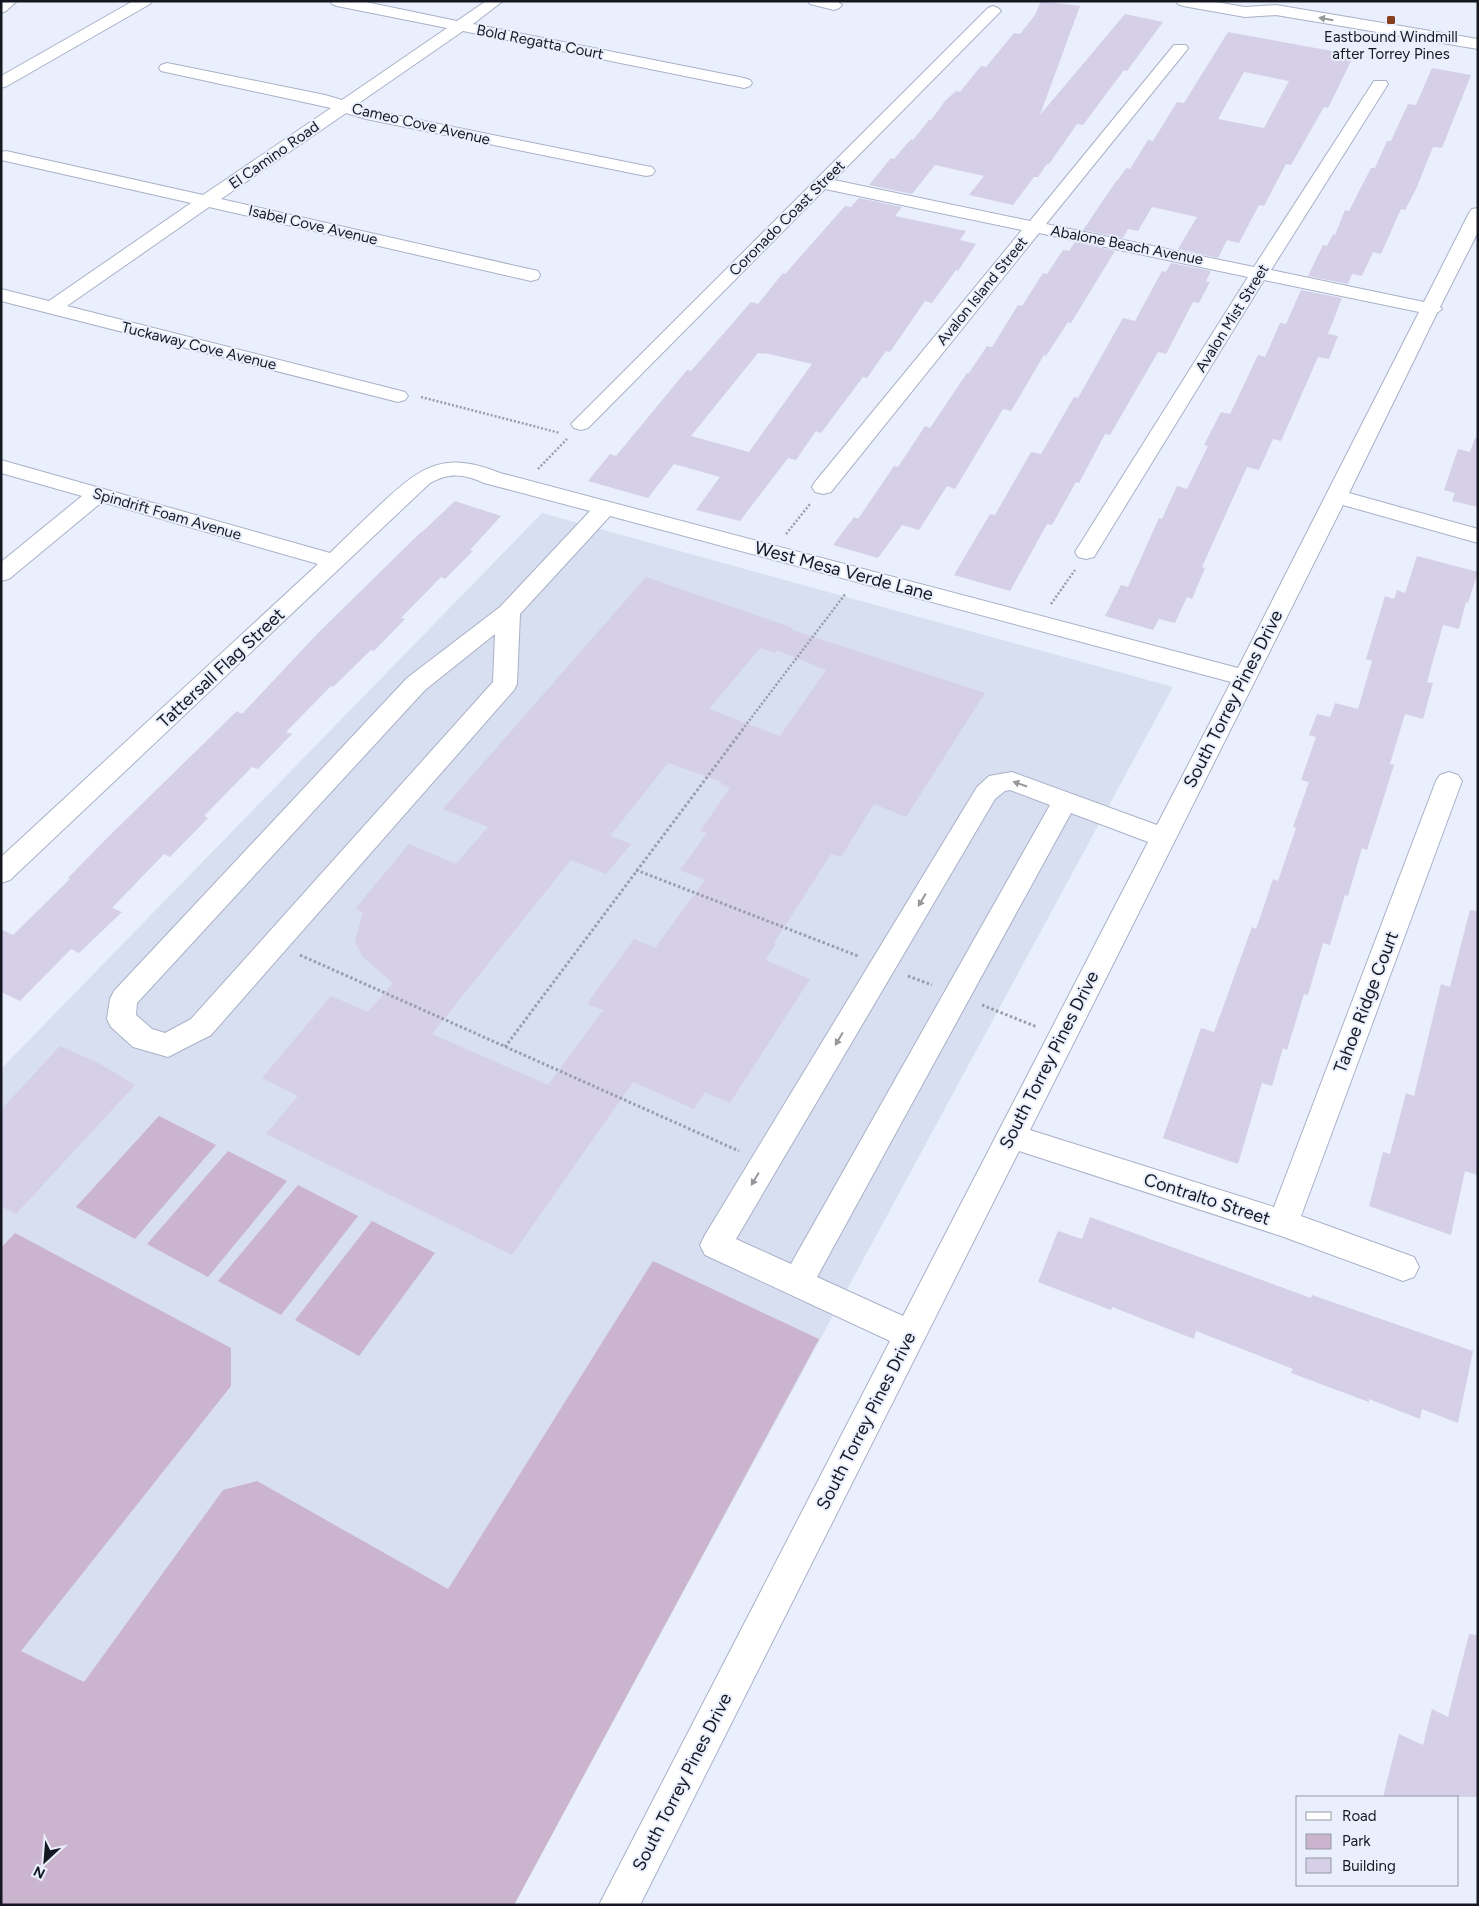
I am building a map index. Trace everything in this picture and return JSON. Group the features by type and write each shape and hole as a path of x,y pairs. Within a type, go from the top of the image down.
{"street":[{"path":"1,8 10,1"},
{"path":"1,83 144,1"},
{"name":"Bold Regatta Court","path":"337,1 461,26 481,32 744,83"},
{"name":"El Camino Road","path":"52,308 496,1"},
{"path":"815,1 834,5"},
{"path":"1184,1 1245,12 1276,10 1478,44"},
{"name":"Coronado Coast Street","path":"576,430 992,11"},
{"path":"1245,12 1272,25"},
{"name":"Avalon Island Street","path":"823,488 1180,48"},
{"name":"Cameo Cove Avenue","path":"167,68 324,100 366,114 646,171"},
{"name":"Avalon Mist Street","path":"1086,552 1260,272 1380,84"},
{"name":"Isabel Cove Avenue","path":"6,156 531,275"},
{"name":"Abalone Beach Avenue","path":"822,183 1432,309"},
{"name":"South Torrey Pines Drive","path":"619,1905 1245,678 1335,496 1432,309 1478,214"},
{"name":"Tuckaway Cove Avenue","path":"1,295 398,396"},
{"name":"Spindrift Foam Avenue","path":"1,466 333,562"},
{"name":"West Mesa Verde Lane","path":"443,470 465,469 522,486 1245,678"},
{"name":"Tattersall Flag Street","path":"1,873 426,475 443,470"},
{"path":"1,574 98,494"},
{"path":"1335,496 1478,536"},
{"path":"508,612 505,684 201,1027 168,1045 144,1039 122,1019 124,999 416,684 508,612 605,508"},
{"path":"910,1336 716,1245 986,793 998,782 1012,781 1163,837"},
{"name":"Tahoe Ridge Court","path":"1283,1223 1449,781"},
{"path":"797,1283 1065,801"},
{"name":"Contralto Street","path":"1010,1136 1283,1223 1403,1266"}],"path":[{"path":"398,396 418,396 576,430"},
{"path":"522,486 576,430"},
{"path":"772,552 823,488"},
{"path":"1038,623 1086,552"},
{"path":"505,1047 636,870 860,575"},
{"path":"636,870 1061,1037"},
{"path":"274,944 765,1162"}],"shaded area":[{"path":"542,513 1173,687 514,1905 1,1905 1,1069"}],"green space":[{"path":"159,1116 216,1145 135,1239 76,1207"},
{"path":"228,1151 287,1181 208,1277 147,1244"},
{"path":"298,1185 358,1216 281,1315 218,1281"},
{"path":"372,1221 435,1253 359,1356 295,1320"},
{"path":"15,1233 231,1348 231,1386 21,1651 84,1682 223,1490 257,1481 448,1589 653,1261 819,1339 514,1905 1,1905 1,1248"}],"building":[{"path":"1041,1 1080,6 1040,115 1125,14 1163,22 1127,71 1124,70 1083,125 1077,124 1049,164 1047,164 1038,177 1034,177 1013,205 969,195 984,176 935,165 912,194 869,185 891,158 894,159 911,139 913,140 945,101 956,91 960,92 981,66 986,67 1014,33 1020,34 1035,15"},
{"path":"1228,32 1354,55 1328,108 1324,107 1291,165 1286,164 1264,206 1259,205 1239,243 1227,240 1218,258 1178,249 1197,217 1152,207 1138,231 1128,229 1123,238 1083,230 1126,168 1130,169 1148,140 1153,141 1177,102 1184,103","holes":["1244,72 1289,81 1264,128 1218,119"]},
{"path":"1432,68 1471,75 1442,148 1433,147 1416,189 1405,210 1401,209 1381,254 1373,252 1362,276 1352,274 1348,284 1308,276 1323,245 1327,246 1333,234 1335,235 1345,210 1349,211 1371,168 1375,168 1387,141 1391,141 1408,104 1416,105"},
{"path":"859,198 902,207 895,216 966,231 960,240 976,244 958,271 956,270 932,303 925,301 890,352 886,351 867,378 863,377 821,433 816,431 796,460 788,458 740,521 696,510 720,477 674,464 648,498 588,481 610,454 616,456 687,370 691,371 751,302 758,304 783,273 785,274 845,206 851,207","holes":["758,353 812,364 749,452 691,436"]},
{"path":"1075,242 1115,251 1071,323 1068,322 1046,356 1044,355 1011,411 1003,409 955,489 947,486 919,530 902,525 878,558 833,545 854,517 858,519 894,466 898,467 925,426 930,428 967,373 969,373 987,346 992,347 1018,305 1022,306 1043,273 1047,274 1063,250 1069,251"},
{"path":"1171,263 1211,271 1206,281 1210,282 1199,303 1193,302 1166,354 1158,352 1110,435 1105,434 1079,483 1076,482 1052,525 1047,524 1010,591 954,575 990,514 995,515 1031,452 1041,454 1074,397 1078,398 1123,318 1135,321 1162,271 1166,272"},
{"path":"1301,290 1342,298 1328,334 1338,336 1329,359 1318,357 1281,441 1273,439 1259,470 1247,467 1202,567 1205,568 1192,599 1187,597 1175,623 1159,619 1153,630 1105,616 1121,585 1128,587 1159,518 1162,519 1177,486 1187,489 1208,446 1204,445 1221,412 1230,414 1258,355 1265,357 1280,323 1286,324"},
{"path":"1475,438 1478,438 1478,507 1452,501 1455,493 1444,490 1458,449 1470,452"},
{"path":"455,501 501,516 470,550 473,551 445,579 441,577 401,618 405,619 374,651 371,650 333,687 331,686 286,732 292,734 258,769 252,767 204,816 208,818 170,857 164,854 112,908 122,912 79,953 71,949 20,1001 1,992 1,929 13,935 70,879 68,878 106,839 237,711 242,714 319,632"},
{"path":"1417,556 1478,572 1468,603 1466,602 1459,629 1443,625 1427,682 1433,683 1423,719 1405,714 1390,764 1394,765 1367,850 1362,848 1348,896 1345,895 1330,945 1323,943 1308,995 1304,994 1287,1050 1283,1048 1272,1086 1262,1083 1238,1164 1163,1138 1201,1028 1214,1032 1252,927 1256,929 1273,879 1278,881 1296,828 1293,827 1309,782 1301,780 1316,737 1309,735 1317,714 1330,717 1335,703 1358,709 1372,661 1366,659 1385,596 1394,599 1397,590 1405,593"},
{"path":"646,577 793,628 792,630 985,693 906,817 874,804 841,857 831,854 774,943 776,944 765,960 810,979 730,1103 705,1092 694,1109 633,1082 512,1255 266,1134 298,1096 262,1078 331,996 368,1012 393,983 363,957 355,942 363,912 355,909 409,844 456,864 488,827 443,809","holes":["760,648 776,653 777,650 826,670 780,736 709,709","668,763 722,782 720,784 730,788 700,831 707,833 680,870 705,880 655,948 634,939 587,1004 603,1010 548,1085 432,1034 571,860 606,874 631,844 610,836"]},
{"path":"1470,910 1478,911 1478,1175 1465,1171 1451,1235 1369,1206 1383,1152 1390,1154 1406,1093 1414,1096 1441,984 1450,987"},
{"path":"60,1046 100,1064 135,1085 16,1214 1,1206 1,1110"},
{"path":"1090,1217 1311,1298 1312,1295 1473,1351 1458,1423 1422,1409 1420,1419 1369,1399 1369,1402 1291,1373 1293,1369 1196,1331 1194,1339 1112,1307 1111,1310 1038,1282 1058,1231 1082,1239"},
{"path":"1469,1634 1478,1635 1478,1797 1383,1796 1399,1734 1423,1745 1432,1709 1448,1717"}],"place":[{"name":"Eastbound Windmill after Torrey Pines","path":"1391,20"}]}
